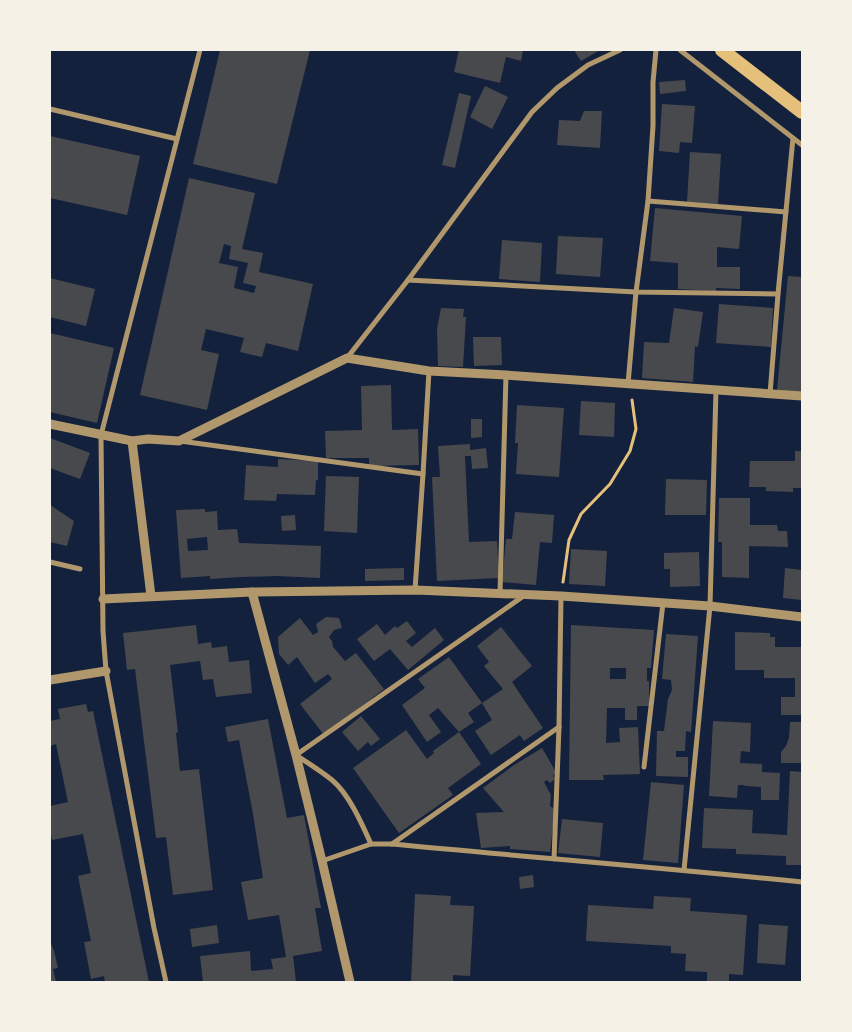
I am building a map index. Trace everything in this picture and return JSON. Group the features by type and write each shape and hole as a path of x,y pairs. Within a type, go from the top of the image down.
{"highway":[{"path":"722,50 802,112"}],"street":[{"path":"166,982 106,671 103,631 101,435 200,50"},
{"path":"179,441 347,358 408,280 532,112 557,88 588,66 620,50"},
{"path":"628,384 636,292 648,201 656,50"},
{"path":"680,50 802,145"},
{"path":"50,109 177,139"},
{"path":"770,394 793,138"},
{"path":"648,201 786,212"},
{"path":"408,280 636,292 778,294"},
{"path":"347,358 429,371 802,396"},
{"path":"414,590 429,371"},
{"path":"500,593 506,375"},
{"path":"684,870 710,606 716,390"},
{"path":"50,424 132,441 148,439 179,441 423,474"},
{"path":"132,441 151,596"},
{"path":"50,562 80,568"},
{"path":"103,599 252,592 414,590 526,594 710,606 802,617"},
{"path":"252,592 296,755 350,982"},
{"path":"296,755 526,594"},
{"path":"554,859 561,596"},
{"path":"644,767 663,604"},
{"path":"50,680 106,671"},
{"path":"392,844 559,727"},
{"path":"296,755 333,781 348,799 361,821 371,844"},
{"path":"322,861 371,844 392,844 802,882"}],"path":[{"path":"561,596 569,540 581,514 610,484 630,451 636,429 628,384"}],"building":[{"path":"220,50 310,50 277,184 193,164"},
{"path":"459,50 523,50 521,61 506,57 500,83 454,72"},
{"path":"574,50 600,50 581,61"},
{"path":"685,80 686,91 660,94 659,82"},
{"path":"485,86 508,97 492,129 470,117"},
{"path":"459,93 471,96 455,168 442,165"},
{"path":"662,104 695,106 692,143 680,142 679,153 659,151"},
{"path":"584,111 602,111 600,148 557,145 559,120 580,121"},
{"path":"50,136 140,156 127,215 50,198"},
{"path":"690,152 721,154 718,204 687,202"},
{"path":"189,178 255,193 242,249 263,253 259,272 313,284 298,351 266,343 262,357 240,352 244,338 206,329 201,350 219,354 207,410 140,395","holes":["224,244 231,246 229,259 248,263 243,283 256,286 254,293 234,288 238,267 219,263"]},
{"path":"655,208 742,216 739,249 717,247 717,267 740,267 740,289 716,288 716,291 678,289 678,263 650,261"},
{"path":"558,236 603,238 600,277 556,274"},
{"path":"502,240 542,243 540,282 499,279"},
{"path":"788,276 802,277 802,393 777,390"},
{"path":"50,278 95,289 86,326 50,317"},
{"path":"719,304 773,308 771,347 716,343"},
{"path":"441,308 464,309 463,317 466,317 463,367 438,366 437,329"},
{"path":"674,308 703,312 698,347 695,346 693,382 642,378 644,342 669,343"},
{"path":"50,333 114,348 97,423 50,412"},
{"path":"473,337 501,337 502,365 474,366"},
{"path":"391,385 392,430 418,429 419,465 369,466 369,458 326,458 325,431 362,430 361,386"},
{"path":"581,401 615,403 614,437 579,435"},
{"path":"517,405 564,408 559,477 516,474 518,443 515,443"},
{"path":"471,419 482,419 482,437 471,438"},
{"path":"50,438 90,453 80,479 50,468"},
{"path":"470,444 470,450 486,448 488,468 472,469 471,456 465,456 469,542 497,541 499,578 437,581 432,477 440,477 438,446"},
{"path":"795,451 802,451 802,488 793,488 793,492 766,491 766,487 749,487 750,461 795,461"},
{"path":"278,459 318,461 318,480 316,480 315,495 277,494 276,501 244,500 246,465 278,467"},
{"path":"326,476 359,477 357,533 324,531"},
{"path":"666,479 707,480 706,515 665,515"},
{"path":"719,498 750,498 750,525 777,525 778,531 787,531 788,547 749,546 749,578 722,577 722,542 718,542"},
{"path":"50,505 74,521 67,546 50,542"},
{"path":"205,509 205,512 217,511 218,530 237,529 239,543 321,546 320,578 277,576 210,579 210,576 181,578 176,510","holes":["207,537 208,550 188,551 187,539"]},
{"path":"515,512 554,515 552,543 540,542 536,585 502,582 506,539 512,539"},
{"path":"295,515 296,530 282,531 281,516"},
{"path":"571,549 607,551 605,586 569,584"},
{"path":"699,552 700,586 670,587 670,569 664,569 664,553"},
{"path":"404,568 404,580 365,581 365,569"},
{"path":"785,568 802,570 802,600 783,598"},
{"path":"326,617 339,618 342,628 334,630 329,637 333,647 345,661 356,653 384,689 324,735 300,704 332,679 328,674 315,683 297,657 288,665 279,654 278,637 300,618 313,635 318,632 316,624"},
{"path":"407,621 416,633 406,641 412,647 435,628 444,640 408,670 390,649 374,661 357,639 377,624 385,635 395,626 397,628"},
{"path":"196,625 198,644 211,642 212,648 227,646 229,662 249,660 252,693 216,697 213,679 203,680 200,661 170,665 178,732 176,733 180,771 199,769 213,890 173,895 166,837 156,838 135,669 127,670 123,633"},
{"path":"571,625 654,630 651,668 647,668 649,706 637,706 637,720 625,720 625,708 607,708 606,743 620,742 619,728 638,727 640,774 603,775 604,780 569,780","holes":["610,668 626,668 626,679 610,679"]},
{"path":"501,627 532,666 512,682 543,728 524,741 520,735 491,755 475,731 492,720 482,703 503,689 484,666 489,662 477,646"},
{"path":"735,632 770,633 770,637 775,637 775,647 802,647 802,715 781,715 781,697 795,697 795,678 764,678 764,670 735,670"},
{"path":"666,634 698,636 691,732 686,731 685,751 676,751 676,757 688,757 688,777 656,776 657,731 664,731 668,699 672,690 671,680 662,679"},
{"path":"449,657 482,703 468,713 474,722 459,732 438,708 429,715 441,732 427,742 402,705 425,688 418,679"},
{"path":"86,704 88,712 93,711 149,982 105,982 104,976 91,979 84,942 91,941 78,876 91,873 83,834 52,840 50,806 68,802 56,744 50,746 50,721 60,719 58,709"},
{"path":"361,716 380,739 371,746 368,742 358,751 342,732"},
{"path":"268,719 287,818 304,815 321,908 315,908 322,951 293,956 296,982 203,982 200,956 250,951 251,971 273,969 271,959 286,957 279,915 248,920 241,882 263,878 239,740 228,742 225,727"},
{"path":"713,721 751,723 750,752 741,751 740,763 762,764 762,772 780,773 779,800 761,800 761,787 744,785 738,785 737,798 709,796"},
{"path":"790,722 802,722 802,763 781,763 781,752 789,738"},
{"path":"406,730 427,759 434,753 433,751 459,732 481,764 448,788 453,795 399,833 353,768"},
{"path":"542,748 556,772 553,776 555,779 550,783 547,780 544,782 551,795 550,806 555,809 550,852 510,849 510,846 481,848 476,813 504,812 483,788 514,765"},
{"path":"790,771 802,772 802,865 786,865 786,856 736,854 736,849 702,848 704,808 753,810 752,833 787,835"},
{"path":"651,782 684,785 678,863 643,860"},
{"path":"562,819 603,823 600,857 558,853"},
{"path":"533,875 534,887 520,889 519,877"},
{"path":"415,894 451,896 450,905 474,906 470,976 453,975 453,982 411,982"},
{"path":"654,896 691,898 690,911 747,915 743,975 729,974 729,982 707,982 707,972 685,971 686,954 671,953 671,946 586,941 588,905 653,909"},
{"path":"759,924 788,926 785,965 757,963"},
{"path":"217,925 219,943 192,947 190,929"},
{"path":"50,941 58,968 53,969 56,982 50,982"}]}
